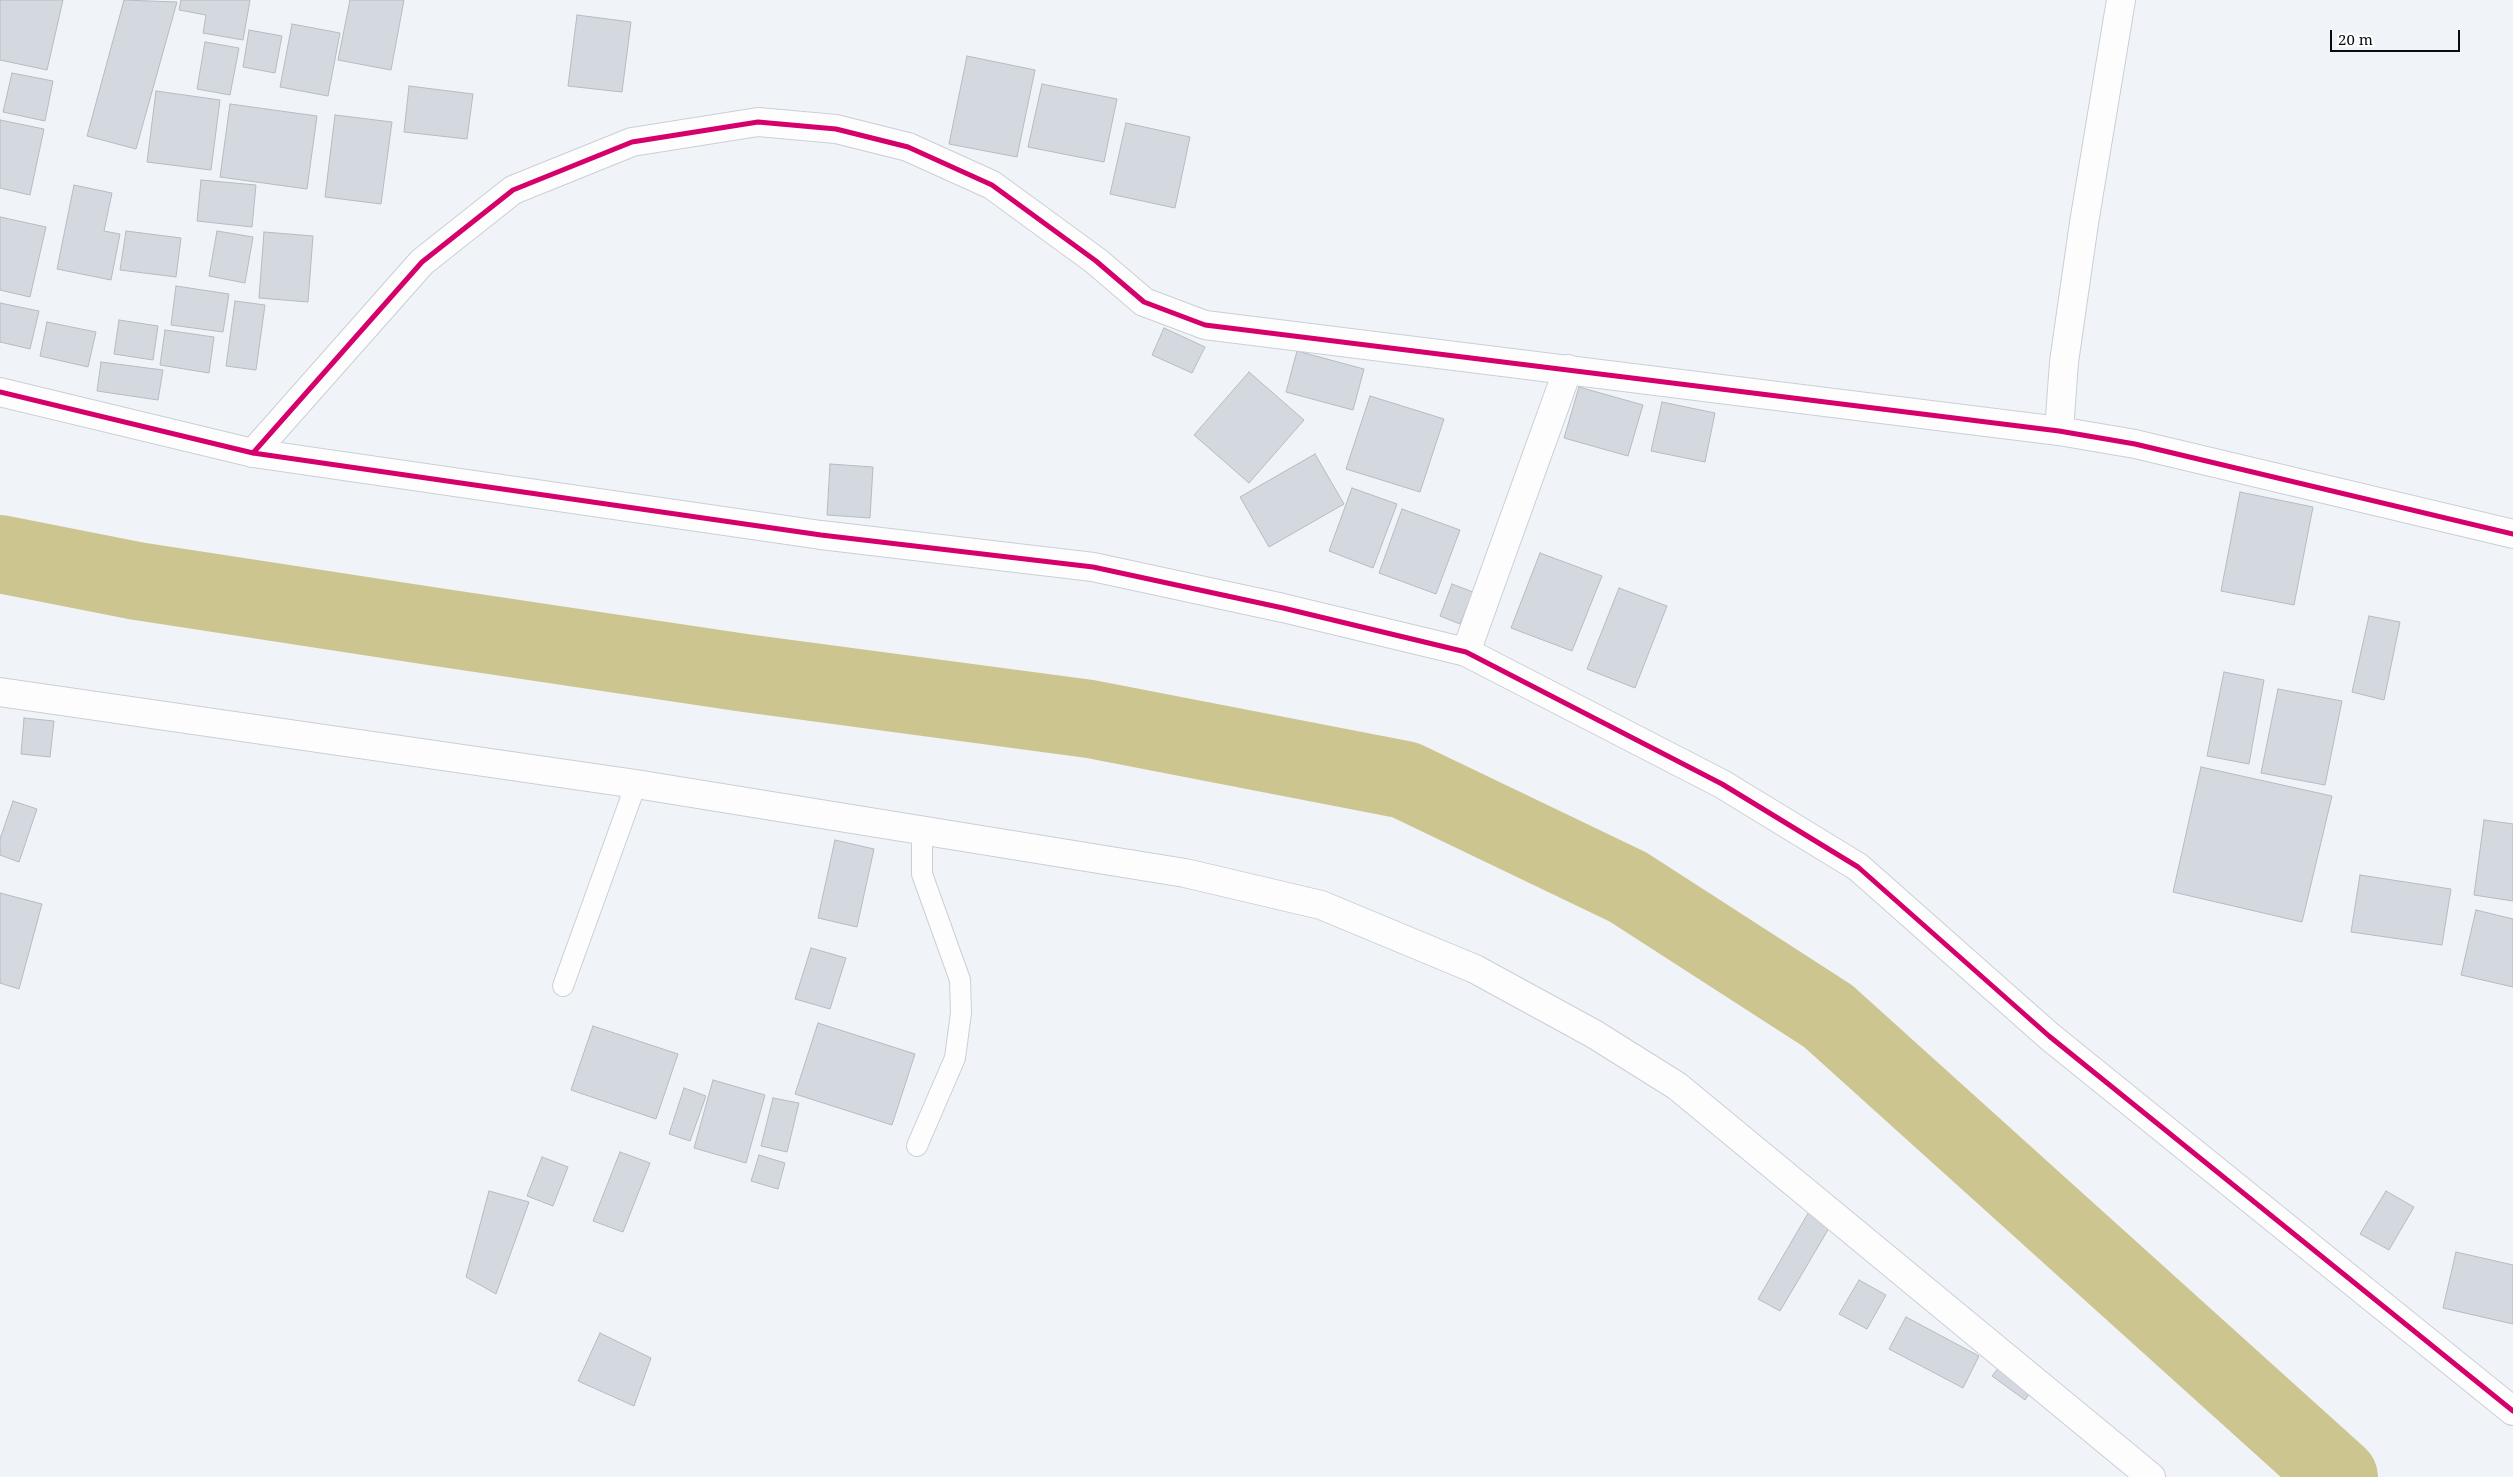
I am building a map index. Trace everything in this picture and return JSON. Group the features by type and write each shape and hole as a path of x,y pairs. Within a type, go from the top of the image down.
{"street":[{"path":"2059,431 2064,362 2084,223 2121,0"},
{"path":"253,453 422,262 513,190 632,142 758,122 836,129 908,147 992,185 1096,261 1144,302 1205,325 2059,431 2135,444 2513,534"},
{"path":"1466,652 1568,369"},
{"path":"0,392 253,453 820,535 1093,567 1283,608 1466,652 1722,784 1858,867 2049,1036 2513,1411"},
{"path":"0,692 636,784 922,832 1184,873 1321,905 1476,969 1594,1034 1677,1086 2151,1477"}],"lane":[{"path":"563,986 636,784"},
{"path":"916,1146 954,1058 961,1013 960,980 922,874 922,832"}],"building":[{"path":"0,0 63,0 47,70 0,60"},
{"path":"124,0 177,2 136,149 87,136"},
{"path":"181,0 250,0 243,40 203,33 206,15 179,10"},
{"path":"350,0 404,0 391,70 338,60"},
{"path":"577,15 631,22 622,92 568,86"},
{"path":"292,24 340,33 328,96 280,87"},
{"path":"249,30 282,36 275,73 243,67"},
{"path":"205,42 239,48 230,95 197,89"},
{"path":"967,56 1035,70 1017,157 949,144"},
{"path":"12,73 53,81 45,121 3,112"},
{"path":"1042,84 1117,99 1104,162 1028,147"},
{"path":"409,86 473,94 467,139 404,132"},
{"path":"156,91 220,100 211,170 147,162"},
{"path":"230,104 317,116 307,189 220,177"},
{"path":"335,115 392,122 381,204 325,197"},
{"path":"0,120 44,129 30,195 0,188"},
{"path":"1126,123 1190,137 1175,208 1110,194"},
{"path":"201,180 256,185 252,227 197,221"},
{"path":"74,185 112,193 104,231 120,234 111,280 57,269"},
{"path":"0,217 46,227 30,297 0,290"},
{"path":"126,231 181,238 176,277 120,270"},
{"path":"217,231 253,237 245,283 209,276"},
{"path":"264,232 313,236 308,302 259,298"},
{"path":"176,286 229,294 223,332 171,325"},
{"path":"235,301 265,305 256,370 226,366"},
{"path":"0,303 39,311 30,349 0,342"},
{"path":"119,320 158,326 153,360 114,354"},
{"path":"47,322 96,332 88,367 40,356"},
{"path":"1164,328 1205,347 1192,373 1152,355"},
{"path":"165,330 214,337 209,373 160,365"},
{"path":"1297,351 1364,369 1353,410 1286,392"},
{"path":"101,362 163,370 158,400 97,391"},
{"path":"1249,372 1304,420 1249,483 1194,435"},
{"path":"1579,387 1643,405 1628,456 1564,438"},
{"path":"1370,396 1444,419 1420,492 1346,469"},
{"path":"1662,402 1715,413 1705,462 1651,451"},
{"path":"1315,454 1344,504 1269,547 1240,497"},
{"path":"830,464 873,467 870,518 827,515"},
{"path":"1352,488 1397,504 1373,568 1329,551"},
{"path":"2240,492 2313,507 2294,605 2221,591"},
{"path":"1402,509 1460,530 1436,594 1379,573"},
{"path":"1540,553 1602,576 1572,651 1511,628"},
{"path":"1452,584 1473,592 1460,624 1440,616"},
{"path":"1619,588 1667,606 1635,688 1587,669"},
{"path":"2369,616 2400,622 2384,700 2352,692"},
{"path":"2224,672 2264,680 2249,764 2207,756"},
{"path":"2278,689 2342,701 2325,785 2261,773"},
{"path":"24,718 54,721 50,757 21,754"},
{"path":"2201,767 2332,796 2302,922 2173,892"},
{"path":"13,801 37,809 19,862 0,855 0,839"},
{"path":"2484,820 2513,824 2513,901 2474,895"},
{"path":"835,840 874,849 857,927 818,918"},
{"path":"2360,875 2451,889 2442,945 2351,932"},
{"path":"0,893 42,904 19,989 0,983"},
{"path":"2476,910 2513,919 2513,987 2461,975"},
{"path":"811,948 846,958 830,1009 795,999"},
{"path":"818,1023 915,1054 892,1125 795,1094"},
{"path":"593,1026 678,1054 656,1119 571,1090"},
{"path":"713,1080 765,1095 746,1163 694,1148"},
{"path":"684,1088 706,1096 690,1141 669,1134"},
{"path":"773,1098 799,1103 787,1152 761,1146"},
{"path":"620,1152 650,1163 623,1232 593,1221"},
{"path":"759,1155 785,1163 778,1189 751,1181"},
{"path":"542,1157 568,1167 553,1206 527,1196"},
{"path":"489,1191 529,1202 496,1294 466,1277"},
{"path":"2386,1191 2414,1207 2389,1250 2360,1234"},
{"path":"1810,1210 1832,1223 1780,1311 1758,1299"},
{"path":"2456,1252 2513,1265 2513,1324 2443,1308"},
{"path":"1859,1280 1886,1295 1867,1329 1839,1314"},
{"path":"1906,1317 1979,1356 1963,1388 1889,1349"},
{"path":"600,1333 651,1358 634,1406 578,1381"},
{"path":"2004,1361 2036,1384 2025,1400 1992,1376"}],"waterway":[{"path":"0,554 137,581 437,627 745,673 1090,719 1405,780 1628,887 1828,1016 2339,1477"}],"cycle path":[{"path":"253,453 422,262 513,190 632,142 758,122 836,129 908,147 992,185 1096,261 1144,302 1205,325 2059,431 2135,444 2513,534"},
{"path":"0,392 253,453 821,535 1093,567 1283,608 1466,652 1722,784 1858,867 2049,1036 2513,1411"}]}
